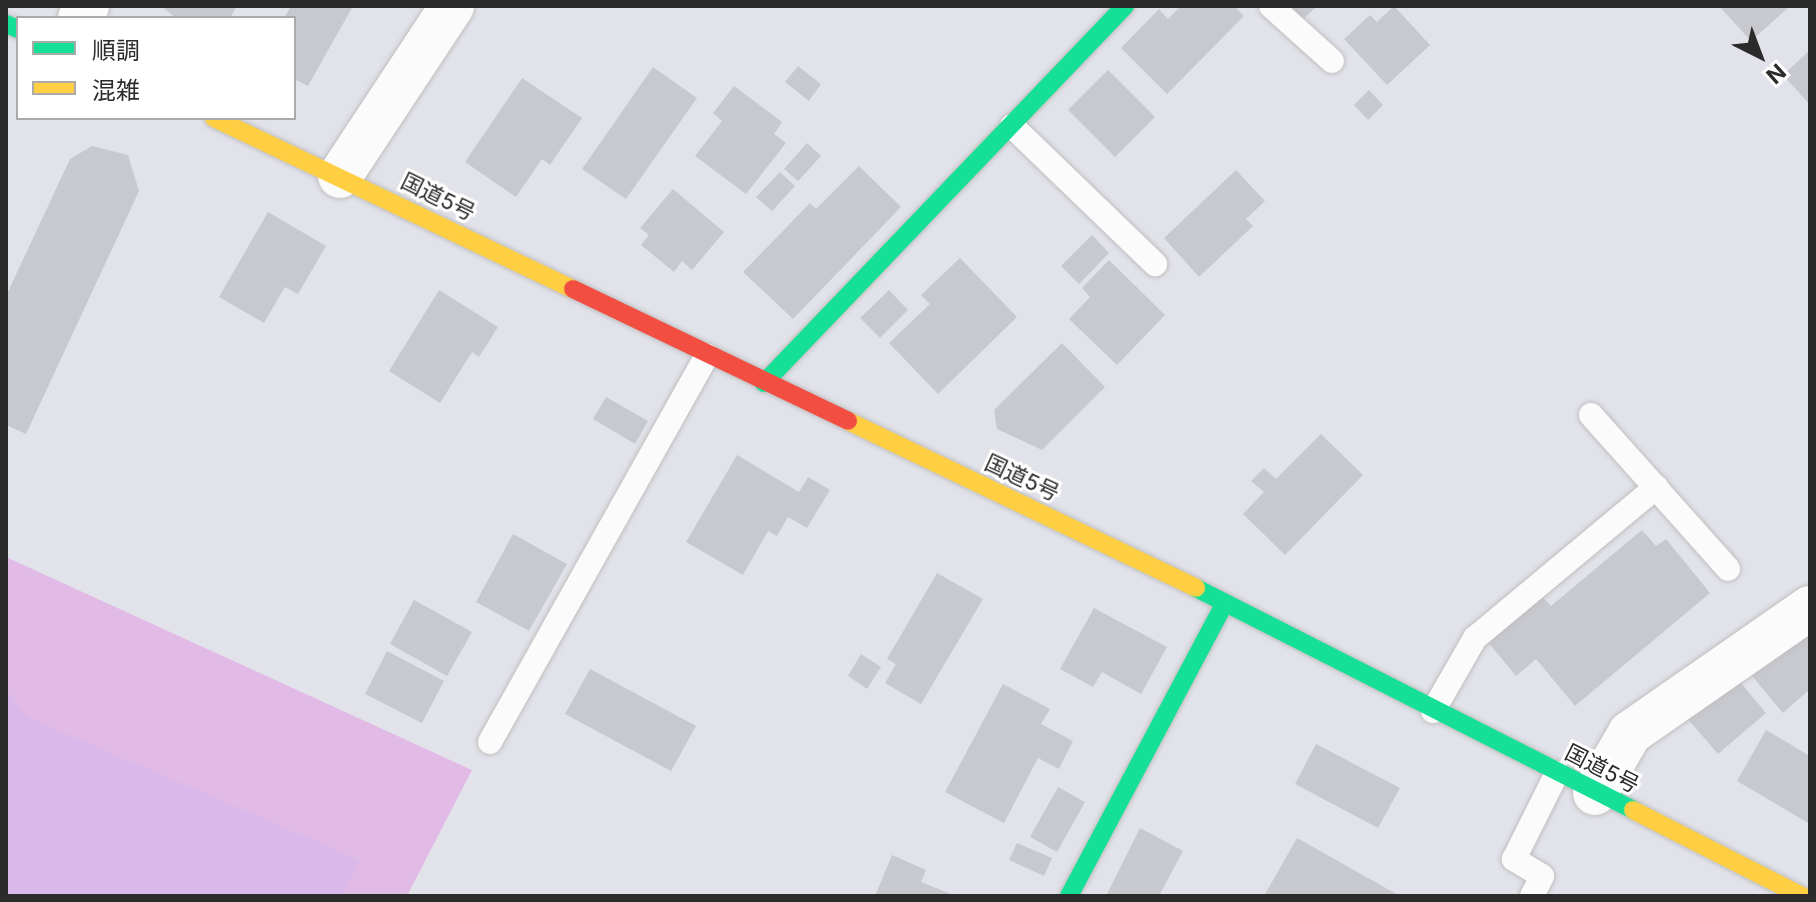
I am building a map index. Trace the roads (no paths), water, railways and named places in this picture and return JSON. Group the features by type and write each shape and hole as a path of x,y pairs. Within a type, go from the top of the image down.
{"main road":[{"path":"764,383 1125,6"},
{"name":"国道5号","path":"218,120 340,176 1223,606 1802,896"},
{"path":"1069,896 1223,606"}],"street":[{"path":"340,176 452,6"},
{"path":"1595,793 1630,733 1810,608"}],"lane":[{"path":"1271,6 1332,61"},
{"path":"1012,126 1155,264"},
{"path":"490,742 707,356"},
{"path":"1591,415 1728,569"},
{"path":"1433,711 1475,638 1656,487"},
{"path":"1532,896 1542,876 1514,859 1557,773"}]}
